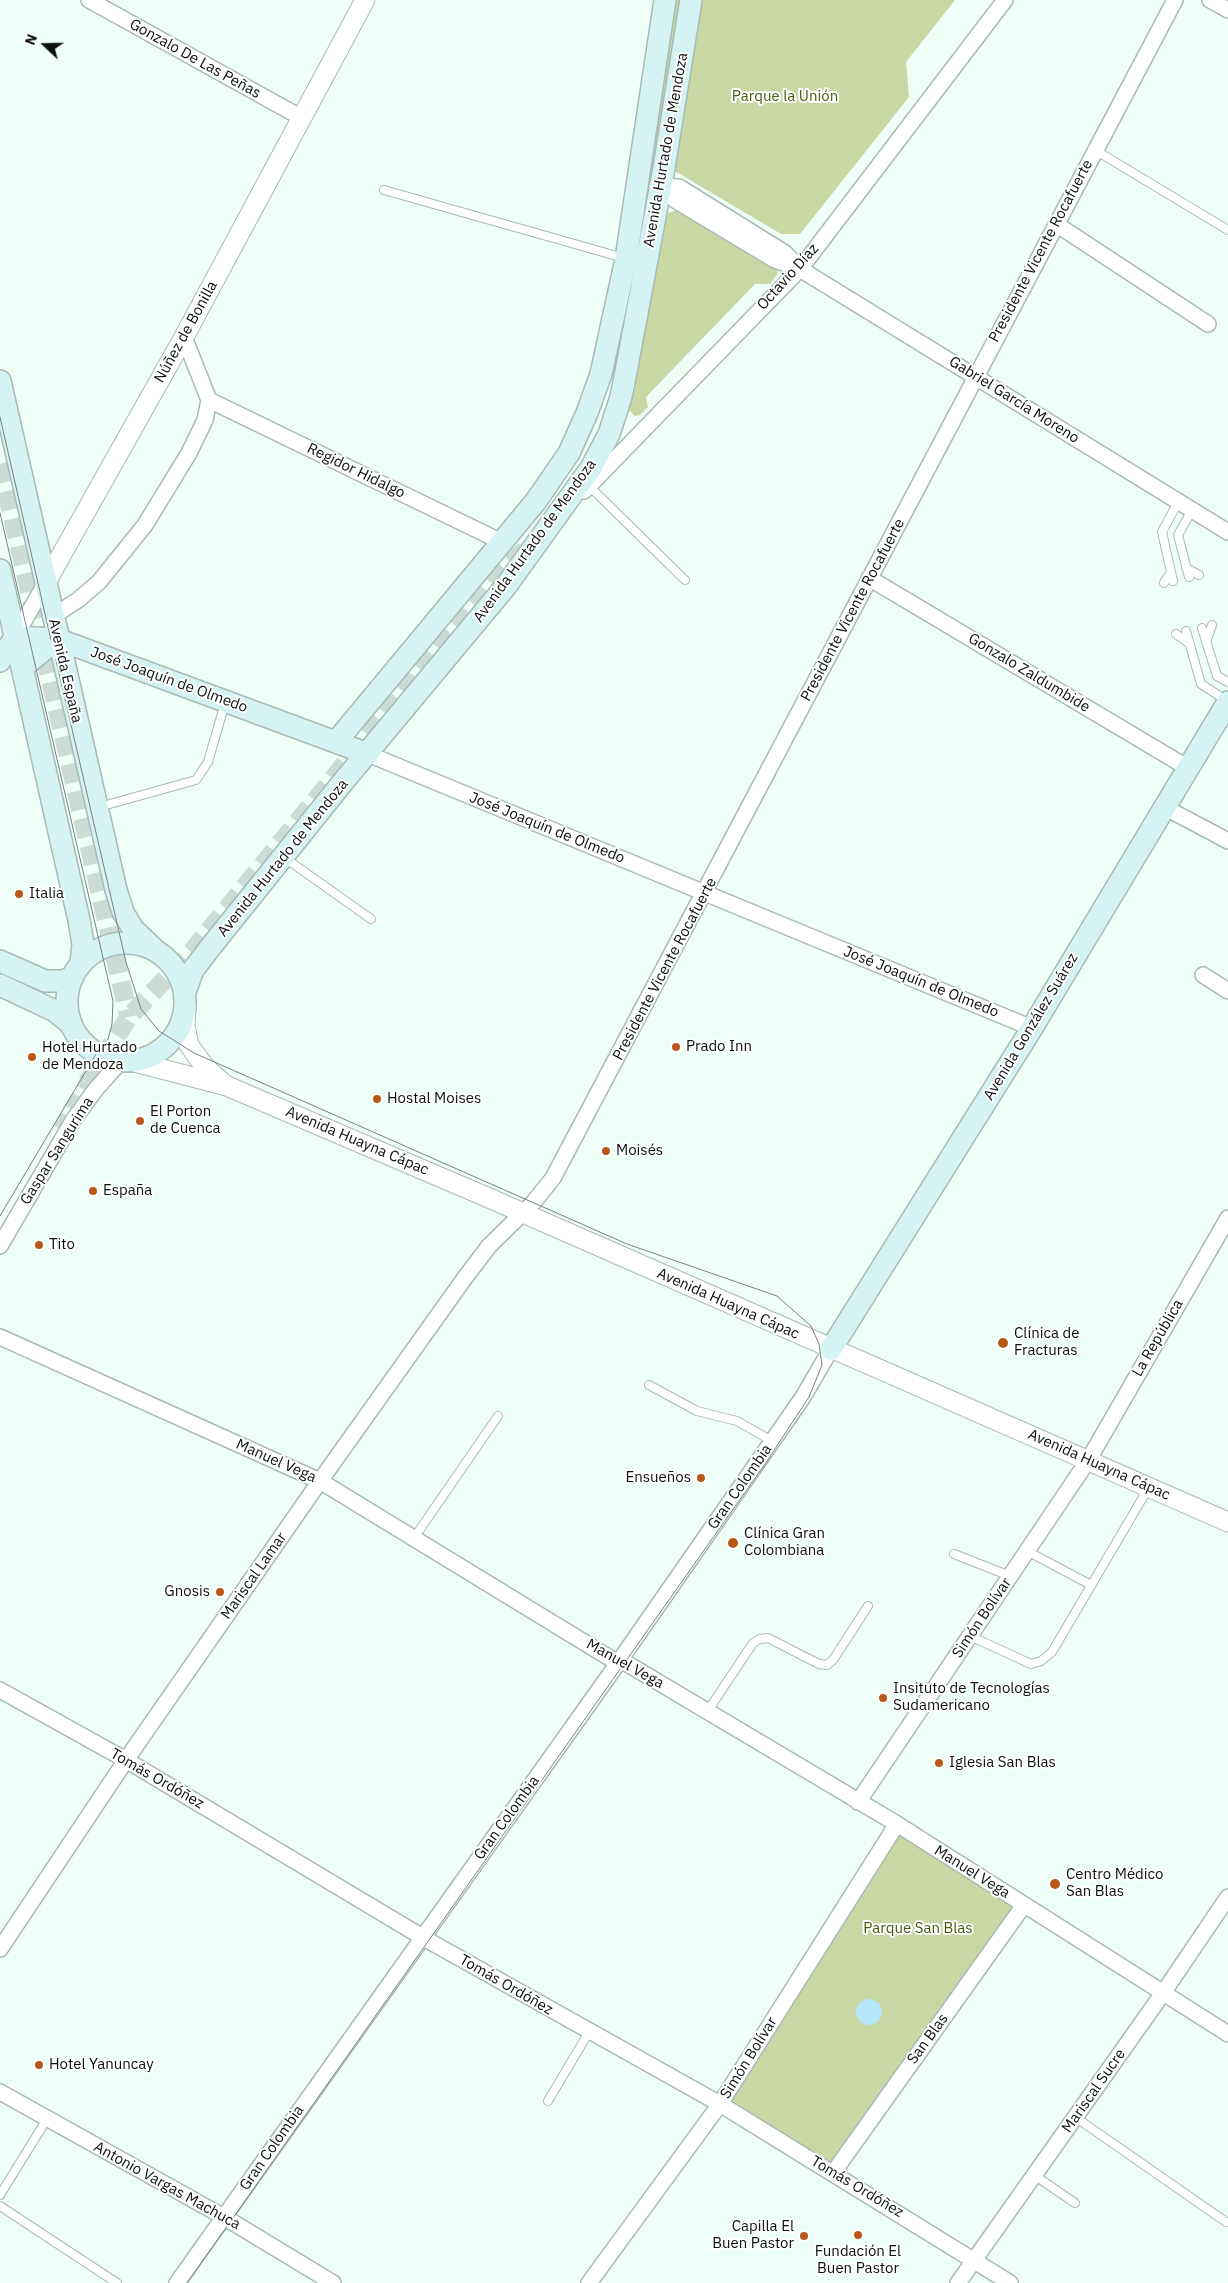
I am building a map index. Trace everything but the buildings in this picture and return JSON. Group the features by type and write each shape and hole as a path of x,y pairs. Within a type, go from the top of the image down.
{"main road":[{"name":"Avenida Hurtado de Mendoza","path":"336,742 536,501 563,461 588,413 601,374 626,258 664,0"},
{"name":"Avenida Hurtado de Mendoza","path":"185,999 193,970 283,857 506,586 591,468 609,434 621,397 660,186 691,0"},
{"name":"Avenida España","path":"0,381 57,639 123,912 133,929 155,950"},
{"path":"0,570 83,944 77,970 68,993 67,1009 72,1025 80,1040 96,1054 126,1062 145,1059 168,1044 183,1020 185,999 176,969 155,950 140,944 122,943 108,945 94,952 77,970 63,981 45,981 0,960"},
{"name":"José Joaquín de Olmedo","path":"15,637 57,639 368,754"},
{"name":"Núñez de Bonilla","path":"0,661 15,637"},
{"path":"22,667 57,639"},
{"name":"Avenida González Suárez","path":"831,1349 1032,1028 1228,702"},
{"path":"0,985 55,1011 72,1025"}],"street":[{"name":"Gonzalo De Las Peñas","path":"89,0 302,118"},
{"name":"Núñez de Bonilla","path":"15,637 184,337 365,0"},
{"name":"Octavio Díaz","path":"545,531 800,269 1005,0"},
{"name":"Presidente Vicente Rocafuerte","path":"522,1212 554,1178 706,893 1094,150 1175,0"},
{"path":"1210,0 1228,10"},
{"name":"Gabriel García Moreno","path":"638,183 680,187 785,253 800,269 1228,532"},
{"path":"1056,224 1208,324"},
{"path":"53,616 78,600 98,582 145,525 189,453 205,420 209,400 184,337"},
{"name":"Regidor Hidalgo","path":"209,400 502,542"},
{"name":"Gonzalo Zaldumbide","path":"869,578 1188,768"},
{"name":"José Joaquín de Olmedo","path":"368,754 1032,1028"},
{"path":"1164,807 1228,842"},
{"path":"1203,976 1228,991"},
{"path":"185,999 185,1026 189,1045 204,1066 227,1086"},
{"path":"126,1062 227,1086"},
{"name":"Gaspar Sangurima","path":"0,1246 74,1119 96,1089 126,1062"},
{"name":"Avenida Huayna Cápac","path":"227,1086 522,1212 1228,1522"},
{"name":"Mariscal Lamar","path":"0,1950 126,1760 320,1481 484,1253 522,1212"},
{"name":"La República","path":"1089,1460 1228,1218"},
{"name":"Manuel Vega","path":"0,1337 320,1481 618,1662 626,1663 897,1824 1228,2034"},
{"name":"Gran Colombia","path":"177,2283 618,1662 803,1397 831,1349"},
{"name":"Simón Bolívar","path":"858,1802 1089,1460"},
{"name":"Tomás Ordóñez","path":"0,1690 126,1760 422,1936 720,2104 974,2259 1010,2283"},
{"name":"Simón Bolívar","path":"589,2283 720,2104 897,1824"},
{"name":"Mariscal Sucre","path":"958,2283 1163,1993 1228,1897"},
{"name":"San Blas","path":"833,2173 1024,1905"},
{"name":"Antonio Vargas Machuca","path":"0,2092 224,2217 333,2283"}],"lane":[{"path":"1094,150 1228,230"},
{"path":"384,190 626,258"},
{"path":"589,486 685,580"},
{"path":"1173,581 1162,532 1178,502"},
{"path":"1189,577 1178,535 1192,510"},
{"path":"1186,568 1199,575"},
{"path":"1164,583 1171,572"},
{"path":"1206,642 1212,625"},
{"path":"1202,628 1217,676 1228,682"},
{"path":"1186,631 1201,684 1228,702"},
{"path":"1176,634 1190,644"},
{"path":"97,808 196,780 208,762 225,701"},
{"path":"283,857 371,919"},
{"path":"649,1385 697,1411 737,1422 772,1441"},
{"path":"414,1538 498,1416"},
{"path":"970,1636 1031,1664 1041,1661 1052,1652 1150,1487"},
{"path":"1027,1551 1091,1585"},
{"path":"954,1554 1010,1576"},
{"path":"707,1712 753,1643 760,1639 768,1638 819,1664 827,1665 833,1660 868,1606"},
{"path":"548,2101 590,2032"},
{"path":"1075,2117 1226,2222"},
{"path":"0,2195 47,2119"},
{"path":"1034,2175 1075,2203"},
{"path":"0,2206 117,2283"}],"green space":[{"path":"671,0 682,0 658,144 653,146"},
{"name":"Parque la Unión","path":"703,0 955,0 906,62 909,97 800,234 781,234 673,170"},
{"path":"677,210 689,214 776,268 778,273 770,284 755,284 646,397 648,407 640,415 635,416 628,409 634,393 665,220 668,213"},
{"name":"Parque San Blas","path":"898,1834 1013,1905 1015,1909 831,2166 729,2103"}],"water":[{"path":"869,1999 878,2003 882,2012 878,2021 869,2025 860,2021 856,2012 860,2003"}],"tunnel":[{"path":"0,464 129,1017"},
{"path":"87,1083 129,1017 194,949 502,571 525,550"},
{"path":"60,1129 87,1083"}],"tram line":[{"path":"0,417 51,640"},
{"path":"0,513 113,1001 112,1024 107,1043 96,1054 0,1216"},
{"path":"56,660 126,962 141,1009 159,1031 194,1053 627,1244 777,1296 811,1326 819,1344 822,1365 809,1397 767,1461 187,2283"}],"place":[{"name":"Italia","path":"19,894"},
{"name":"Prado Inn","path":"676,1047"},
{"name":"Hotel Hurtado de Mendoza","path":"32,1057"},
{"name":"Hostal Moises","path":"377,1099"},
{"name":"El Porton de Cuenca","path":"140,1121"},
{"name":"Moisés","path":"606,1151"},
{"name":"España","path":"93,1191"},
{"name":"Tito","path":"39,1245"},
{"name":"Clínica de Fracturas","path":"1003,1343"},
{"name":"Ensueños","path":"701,1478"},
{"name":"Clínica Gran Colombiana","path":"733,1543"},
{"name":"Gnosis","path":"220,1592"},
{"name":"Insituto de Tecnologías Sudamericano","path":"883,1698"},
{"name":"Iglesia San Blas","path":"939,1763"},
{"name":"Centro Médico San Blas","path":"1055,1884"},
{"name":"Hotel Yanuncay","path":"39,2065"},
{"name":"Fundación El Buen Pastor","path":"858,2235"},
{"name":"Capilla El Buen Pastor","path":"804,2236"}]}
